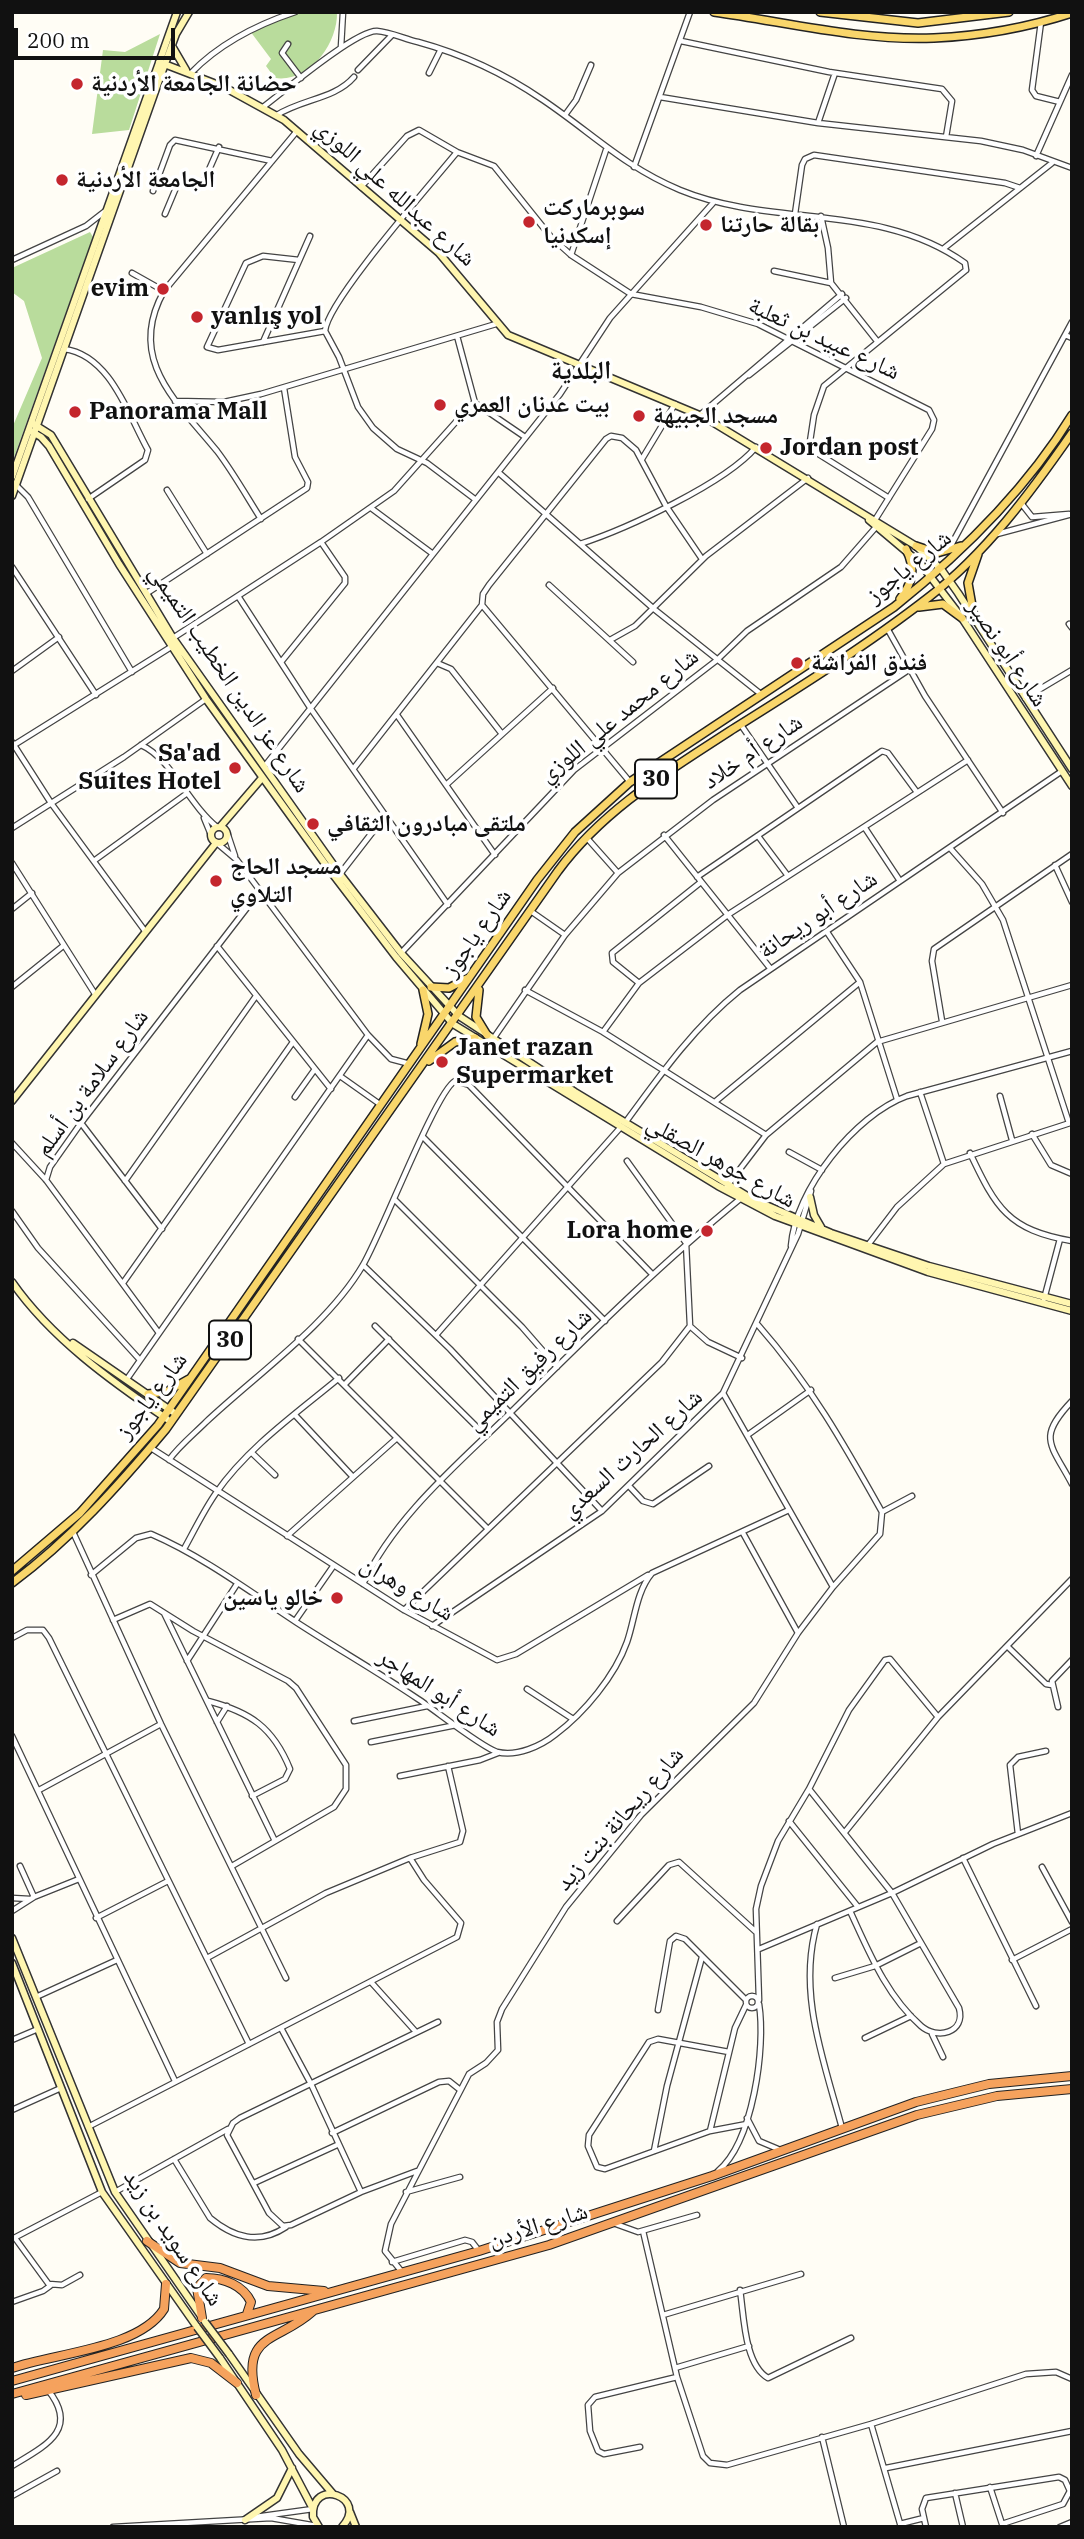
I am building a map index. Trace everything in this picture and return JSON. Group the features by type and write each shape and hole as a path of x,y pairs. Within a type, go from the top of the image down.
{"highway":[{"name":"شارع الأردن","path":"12,2381 479,2251 712,2176 887,2110 958,2091 1018,2080 1072,2076"},
{"name":"شارع الأردن","path":"46,2388 316,2308 550,2245 917,2115 997,2096 1072,2089"},
{"path":"147,2241 180,2263 220,2268 268,2286 331,2292"},
{"path":"204,2320 198,2286 209,2278 233,2284 250,2297 251,2310 242,2316"},
{"path":"12,2368 143,2330 164,2309 166,2284"},
{"path":"256,2395 251,2370 258,2349 316,2308"},
{"path":"12,2395 191,2358 211,2362 237,2382"}],"main road":[{"path":"714,12 874,35 919,38 950,37 1072,13"},
{"path":"820,12 918,23 1009,12"},
{"name":"شارع ياجوز","path":"12,1571 80,1513 164,1417 561,848 594,813 630,782 894,607 931,577 971,541 1029,475 1072,415"},
{"name":"شارع ياجوز","path":"12,1583 73,1532 172,1422 532,912 558,871 586,837 631,796 887,628 940,589 1021,503 1072,433"},
{"path":"916,546 927,551 948,551 971,541"},
{"path":"974,617 969,580 982,546"},
{"path":"894,607 912,579 913,563 906,549"},
{"path":"915,608 943,604 962,618"},
{"path":"418,1053 428,1014 427,989 452,987 474,971"},
{"path":"479,986 476,1014 490,1037"},
{"path":"419,1072 447,1047 475,1038"},
{"path":"148,1394 166,1392 189,1379"}],"street":[{"path":"12,477 43,408 64,349 162,64 177,12"},
{"path":"12,496 106,211 162,64 189,12"},
{"path":"172,46 189,72 247,32 295,12"},
{"path":"341,48 343,12"},
{"path":"634,167 690,12"},
{"path":"1041,21 1032,90 1036,96 1060,102"},
{"path":"263,107 341,48 370,32 392,35 486,67 565,115 607,150 654,179 713,203 887,227 943,249 964,261 966,270 876,342 821,391 808,446 812,452 889,498"},
{"path":"358,70 392,35"},
{"path":"681,41 835,73 947,92 953,106 946,137"},
{"path":"288,44 282,52 302,78"},
{"path":"429,73 441,50"},
{"name":"شارع عبدالله علي اللوزي","path":"162,64 189,72 263,107 298,131 456,271 496,324 508,335 700,415 757,447 860,511 906,549 931,577"},
{"path":"565,115 576,100 591,65"},
{"path":"818,123 835,73"},
{"path":"1036,156 1072,75"},
{"path":"277,115 294,105 341,90 354,77"},
{"path":"660,97 818,123 1012,147 1072,168"},
{"name":"شارع عبيد بن ثعلبة","path":"361,187 414,130 419,130 457,152 494,166 533,218 571,255 631,294 730,314 792,339 926,408 933,416"},
{"path":"261,519 222,458 174,401 157,369 148,338 151,318 164,291 298,131"},
{"path":"153,191 172,141 219,148 272,161"},
{"path":"165,215 177,184 195,187 203,183 219,148"},
{"path":"571,255 607,150"},
{"path":"457,152 349,287 328,318 325,331 358,407 373,428 397,449 422,461 476,500"},
{"path":"795,214 802,165 805,159 814,155 990,180 1020,188"},
{"path":"943,249 1052,163"},
{"path":"264,767 526,437 610,318 708,212 713,203"},
{"path":"12,260 86,226 106,211"},
{"path":"821,216 828,248 831,283"},
{"path":"86,226 100,230"},
{"path":"263,342 310,236"},
{"path":"299,260 263,256 246,263 207,345 209,349 218,350 325,331"},
{"path":"774,271 831,283 844,296 876,342"},
{"path":"132,273 164,291"},
{"path":"700,415 844,296"},
{"path":"948,551 1072,322"},
{"path":"174,401 224,402 284,388 496,324"},
{"path":"1065,335 1072,338"},
{"path":"457,336 475,403 526,437"},
{"path":"64,349 83,354 100,366 148,450 145,460 88,499"},
{"path":"146,594 308,486 293,448 284,388"},
{"path":"173,638 372,508 422,461 475,403"},
{"path":"642,459 675,404"},
{"path":"43,408 44,423 51,435"},
{"name":"شارع محمد علي اللوزي","path":"401,953 559,785 601,749 717,660 747,631 841,567 876,523 932,429 933,416"},
{"name":"شارع عز الدين الخطيب التميمي","path":"33,428 51,435 173,638 340,874 453,1024"},
{"name":"شارع عز الدين الخطيب التميمي","path":"33,428 46,442 171,647 262,778 427,989 459,1016"},
{"path":"354,768 482,605 483,594 606,439 611,436 622,438 642,459 666,506 702,559"},
{"path":"31,443 46,442"},
{"path":"580,544 666,506 734,468 757,447"},
{"path":"498,472 654,610 763,696"},
{"path":"610,640 618,638 654,610 702,559 808,478"},
{"path":"16,485 28,497 132,672"},
{"path":"167,490 207,554"},
{"path":"1021,503 1032,517 1064,512 1071,514"},
{"path":"372,508 433,554"},
{"path":"993,535 1071,514"},
{"name":"شارع عبدالله علي اللوزي","path":"876,523 916,546 940,569"},
{"path":"281,662 345,583 345,577 321,542"},
{"path":"12,567 96,695"},
{"name":"شارع أبو نصير","path":"940,569 1072,769"},
{"name":"شارع أبو نصير","path":"931,577 962,618 1072,786"},
{"path":"549,585 633,662"},
{"path":"238,596 311,709 448,905"},
{"path":"482,605 630,782"},
{"path":"887,628 910,669 1003,813"},
{"path":"13,668 59,637"},
{"path":"145,931 51,803 13,743 171,647"},
{"path":"437,663 451,669 502,734"},
{"name":"شارع أم خلاد","path":"490,1037 565,935 618,873 664,835 910,669"},
{"path":"1025,698 1072,670"},
{"path":"446,785 553,688"},
{"path":"12,828 141,745 206,699"},
{"path":"397,715 495,855"},
{"path":"741,724 766,765 798,808"},
{"path":"141,745 153,751 204,817 214,840 237,860"},
{"path":"639,983 614,962 612,953 699,879 798,808 882,751 888,753 916,791"},
{"path":"603,1032 639,983 729,914 864,828 916,791 968,760"},
{"name":"شارع أبو ريحانة","path":"436,1335 623,1125 709,1016 770,968 1062,771"},
{"path":"12,1101 199,865 214,840 262,778"},
{"path":"95,860 186,794"},
{"path":"340,874 385,816"},
{"path":"204,817 223,830 237,860 368,1035 391,1059 411,1063"},
{"path":"864,828 900,881"},
{"path":"214,840 225,842 223,830"},
{"path":"664,835 770,968"},
{"path":"758,836 788,876"},
{"path":"586,837 618,873"},
{"path":"867,1245 897,1207 944,1164 970,1153 1070,1123 1031,998 997,907 950,848"},
{"path":"943,1021 932,952 1072,854"},
{"path":"12,863 95,994"},
{"path":"1055,865 1072,902"},
{"name":"شارع سلامة بن أسلم","path":"159,1332 46,1180 50,1167 81,1123 260,891"},
{"path":"12,909 32,893"},
{"path":"532,912 565,935"},
{"path":"827,932 860,982 897,1099"},
{"path":"12,987 63,946"},
{"path":"217,946 331,1089"},
{"path":"716,1101 860,982"},
{"path":"727,1186 766,1135 877,1042 1072,985"},
{"path":"526,990 603,1032 766,1135"},
{"path":"125,1181 256,996"},
{"name":"شارع جوهر الصقلي","path":"459,1016 740,1199 928,1272 1044,1300 1072,1304"},
{"name":"شارع جوهر الصقلي","path":"453,1024 727,1186 795,1221"},
{"path":"127,1379 368,1035"},
{"path":"123,1283 293,1042"},
{"path":"795,1221 822,1170 848,1138 897,1099 1072,1051"},
{"path":"295,1097 315,1069"},
{"path":"340,1076 381,1105"},
{"path":"169,1460 299,1339 363,1265 443,1091 450,1083 461,1080 469,1085 652,1274"},
{"path":"920,1092 944,1164"},
{"path":"1000,1096 1012,1140"},
{"path":"81,1123 162,1229"},
{"path":"1032,1134 1051,1165 1072,1174"},
{"path":"424,1136 605,1321"},
{"path":"12,1143 46,1180"},
{"path":"789,1152 822,1170"},
{"path":"970,1153 993,1199 1006,1215 1028,1230 1072,1241"},
{"path":"404,1610 662,1362 690,1326 686,1243 627,1161"},
{"path":"811,1194 816,1219 822,1229"},
{"name":"شارع الحارث السعدي","path":"432,1626 602,1511 723,1393 743,1358 803,1224 811,1194"},
{"name":"شارع رفيق التميمي","path":"363,1584 388,1540 440,1482 652,1274 740,1199"},
{"path":"395,1200 557,1367"},
{"path":"12,1211 38,1248 140,1360"},
{"name":"شارع الحارث السعدي","path":"790,1250 795,1221"},
{"name":"شارع جوهر الصقلي","path":"803,1224 1072,1311"},
{"path":"1044,1300 1060,1239"},
{"path":"363,1265 436,1335 602,1511"},
{"path":"12,1282 65,1338 124,1391 172,1422"},
{"path":"758,1325 811,1390 882,1512 912,1496"},
{"path":"376,1326 486,1436"},
{"path":"690,1326 708,1342 743,1358"},
{"path":"65,1338 177,1415"},
{"path":"299,1339 488,1529"},
{"path":"345,1384 389,1339"},
{"path":"183,1550 216,1492 252,1453 339,1378"},
{"path":"749,1434 811,1390"},
{"path":"723,1393 749,1434 833,1587"},
{"path":"1072,1401 1051,1425 1049,1437 1072,1484"},
{"path":"295,1415 353,1477"},
{"path":"287,1536 397,1438"},
{"name":"شارع وهران","path":"151,1448 404,1610 490,1658 504,1659 652,1573"},
{"path":"252,1453 275,1475"},
{"path":"629,1486 643,1502 653,1504 709,1466"},
{"path":"652,1573 789,1510"},
{"name":"شارع ريحانة بنت زيد","path":"392,2262 385,2251 384,2242 405,2192 469,2074 486,2063 498,2050 497,2022 502,2009 573,1898 641,1815 754,1703 798,1633 833,1587 880,1534 882,1512"},
{"path":"73,1532 161,1724 286,1978"},
{"path":"743,1532 798,1633"},
{"name":"شارع أبو المهاجر","path":"91,1575 144,1534 151,1534 183,1550 499,1752 517,1752 536,1746 558,1733 573,1719 620,1659 641,1591 652,1573"},
{"path":"295,1621 334,1565"},
{"path":"845,1832 938,1717 1072,1578"},
{"path":"187,1661 237,1584"},
{"path":"113,1620 146,1604 280,1676 296,1688 346,1765 346,1789 334,1807 232,1866"},
{"path":"164,1612 275,1841"},
{"path":"12,1638 34,1628 46,1633 250,2044"},
{"path":"1007,1646 1046,1684 1052,1685"},
{"path":"712,2176 732,2155 747,2121 761,2030 760,1949 756,1909 769,1861 849,1710 885,1660 890,1659 938,1717"},
{"path":"1058,1707 1052,1685 1054,1677 1072,1660"},
{"path":"527,1689 573,1719"},
{"path":"207,1701 227,1706 255,1719 276,1745 290,1769 285,1779 252,1796"},
{"path":"217,1722 227,1706"},
{"path":"355,1721 428,1706"},
{"path":"39,1790 161,1724"},
{"path":"371,1742 457,1724"},
{"path":"12,1735 175,2081"},
{"path":"1018,1834 1010,1765 1017,1757 1046,1751"},
{"path":"400,1776 499,1752"},
{"path":"207,1958 326,1894 410,1858 451,1847 463,1839 448,1766"},
{"path":"809,1789 892,1893 961,2015 959,2023 951,2031 932,2033"},
{"path":"760,1949 892,1893 1018,1834 1072,1813"},
{"path":"789,1821 858,1907"},
{"path":"87,2127 457,1937 461,1929 456,1915 424,1880 410,1858"},
{"path":"963,1858 1036,2006"},
{"path":"617,1921 669,1865 679,1862 757,1933"},
{"path":"20,1866 32,1898"},
{"path":"1042,1867 1072,1922"},
{"path":"12,1911 32,1898 79,1879"},
{"path":"96,1918 168,1881"},
{"path":"12,1898 32,1898"},
{"path":"850,1911 875,1966 911,2016 932,2033 943,2057"},
{"path":"817,1924 809,1990 815,2032 842,2128"},
{"path":"1012,1960 1072,1929"},
{"path":"658,2010 670,1941 676,1936 685,1939 753,2008 759,2002"},
{"name":"شارع سويد بن زيد","path":"12,1938 115,2192 299,2454 333,2494 346,2501 349,2510"},
{"path":"835,1978 875,1966 920,1943"},
{"path":"654,2151 702,1957"},
{"path":"36,1997 117,1960"},
{"name":"شارع سويد بن زيد","path":"12,1963 102,2192 237,2382 292,2468 319,2527"},
{"path":"370,1982 416,2032"},
{"path":"710,2131 738,2018 746,2002 754,1997 759,2002"},
{"path":"865,2038 911,2016"},
{"path":"115,2192 229,2129 240,2118 438,2022"},
{"path":"281,2028 311,2084 361,2192"},
{"path":"12,2040 38,2029"},
{"path":"729,2052 655,2040 642,2052 590,2135 588,2146 594,2164 605,2169 710,2131 747,2121"},
{"path":"332,2133 439,2082 452,2082 459,2090"},
{"path":"12,2110 61,2088"},
{"path":"747,2121 759,2141 782,2149"},
{"path":"229,2129 230,2144 273,2219 287,2227"},
{"path":"254,2183 337,2145"},
{"path":"174,2159 209,2218 239,2236 259,2238 274,2235 361,2192 418,2171"},
{"path":"405,2192 460,2177"},
{"path":"80,2275 62,2285 50,2284 14,2239 102,2192"},
{"path":"612,2223 633,2231 643,2231 697,2215"},
{"path":"643,2231 677,2377 697,2448 710,2463 727,2465 871,2424 1026,2374 1056,2372 1072,2379"},
{"path":"392,2262 465,2240 472,2242 479,2251"},
{"path":"392,2262 403,2272"},
{"path":"663,2315 801,2274"},
{"path":"12,2302 43,2291 50,2284"},
{"path":"740,2290 749,2346 757,2369 764,2376 774,2378 851,2338"},
{"path":"675,2368 749,2346"},
{"path":"640,2447 604,2454 598,2451 590,2431 588,2405 595,2398 677,2377"},
{"path":"12,2466 42,2446 60,2427 62,2412 46,2388"},
{"path":"871,2424 901,2525 924,2518"},
{"path":"886,2468 1072,2431"},
{"path":"822,2437 844,2527"},
{"path":"240,2527 245,2520 277,2498 292,2468"},
{"path":"12,2496 57,2470"},
{"path":"926,2527 923,2501 955,2493 990,2487 1059,2477 1065,2480 1071,2491 1063,2504 1003,2525 990,2487"},
{"path":"955,2493 963,2527"},
{"path":"245,2520 313,2509 318,2499 333,2494"},
{"path":"342,2527 349,2510"},
{"path":"349,2510 356,2527"},
{"path":"113,2527 281,2518 319,2527"},
{"path":"1060,2527 1072,2522"}],"green space":[{"path":"300,12 337,12 333,37 310,68 287,78 275,78 266,66 271,59 250,31"},
{"path":"160,34 129,130 92,134 103,50 125,52"},
{"path":"90,232 93,237 12,463 12,428 42,358 24,301 12,292 12,268"}],"place":[{"name":"حضانة الجامعة الأردنية","path":"77,84"},
{"name":"الجامعة الأردنية","path":"62,180"},
{"name":"سوبرماركت إسكدنيا","path":"529,222"},
{"name":"بقالة حارتنا","path":"706,225"},
{"name":"evim","path":"163,289"},
{"name":"yanlış yol","path":"197,317"},
{"name":"بيت عدنان العمري","path":"440,405"},
{"name":"Panorama Mall","path":"75,412"},
{"name":"مسجد الجبيهة","path":"639,416"},
{"name":"Jordan post","path":"766,448"},
{"name":"فندق الفراشة","path":"797,663"},
{"name":"Sa'ad Suites Hotel","path":"235,768"},
{"name":"ملتقى مبادرون الثقافي","path":"313,824"},
{"name":"مسجد الحاج التلاوي","path":"216,881"},
{"name":"Janet razan Supermarket","path":"442,1062"},
{"name":"Lora home","path":"707,1231"},
{"name":"خالو ياسين","path":"337,1598"}],"district":[{"name":"البلدية","path":"581,371"}]}
